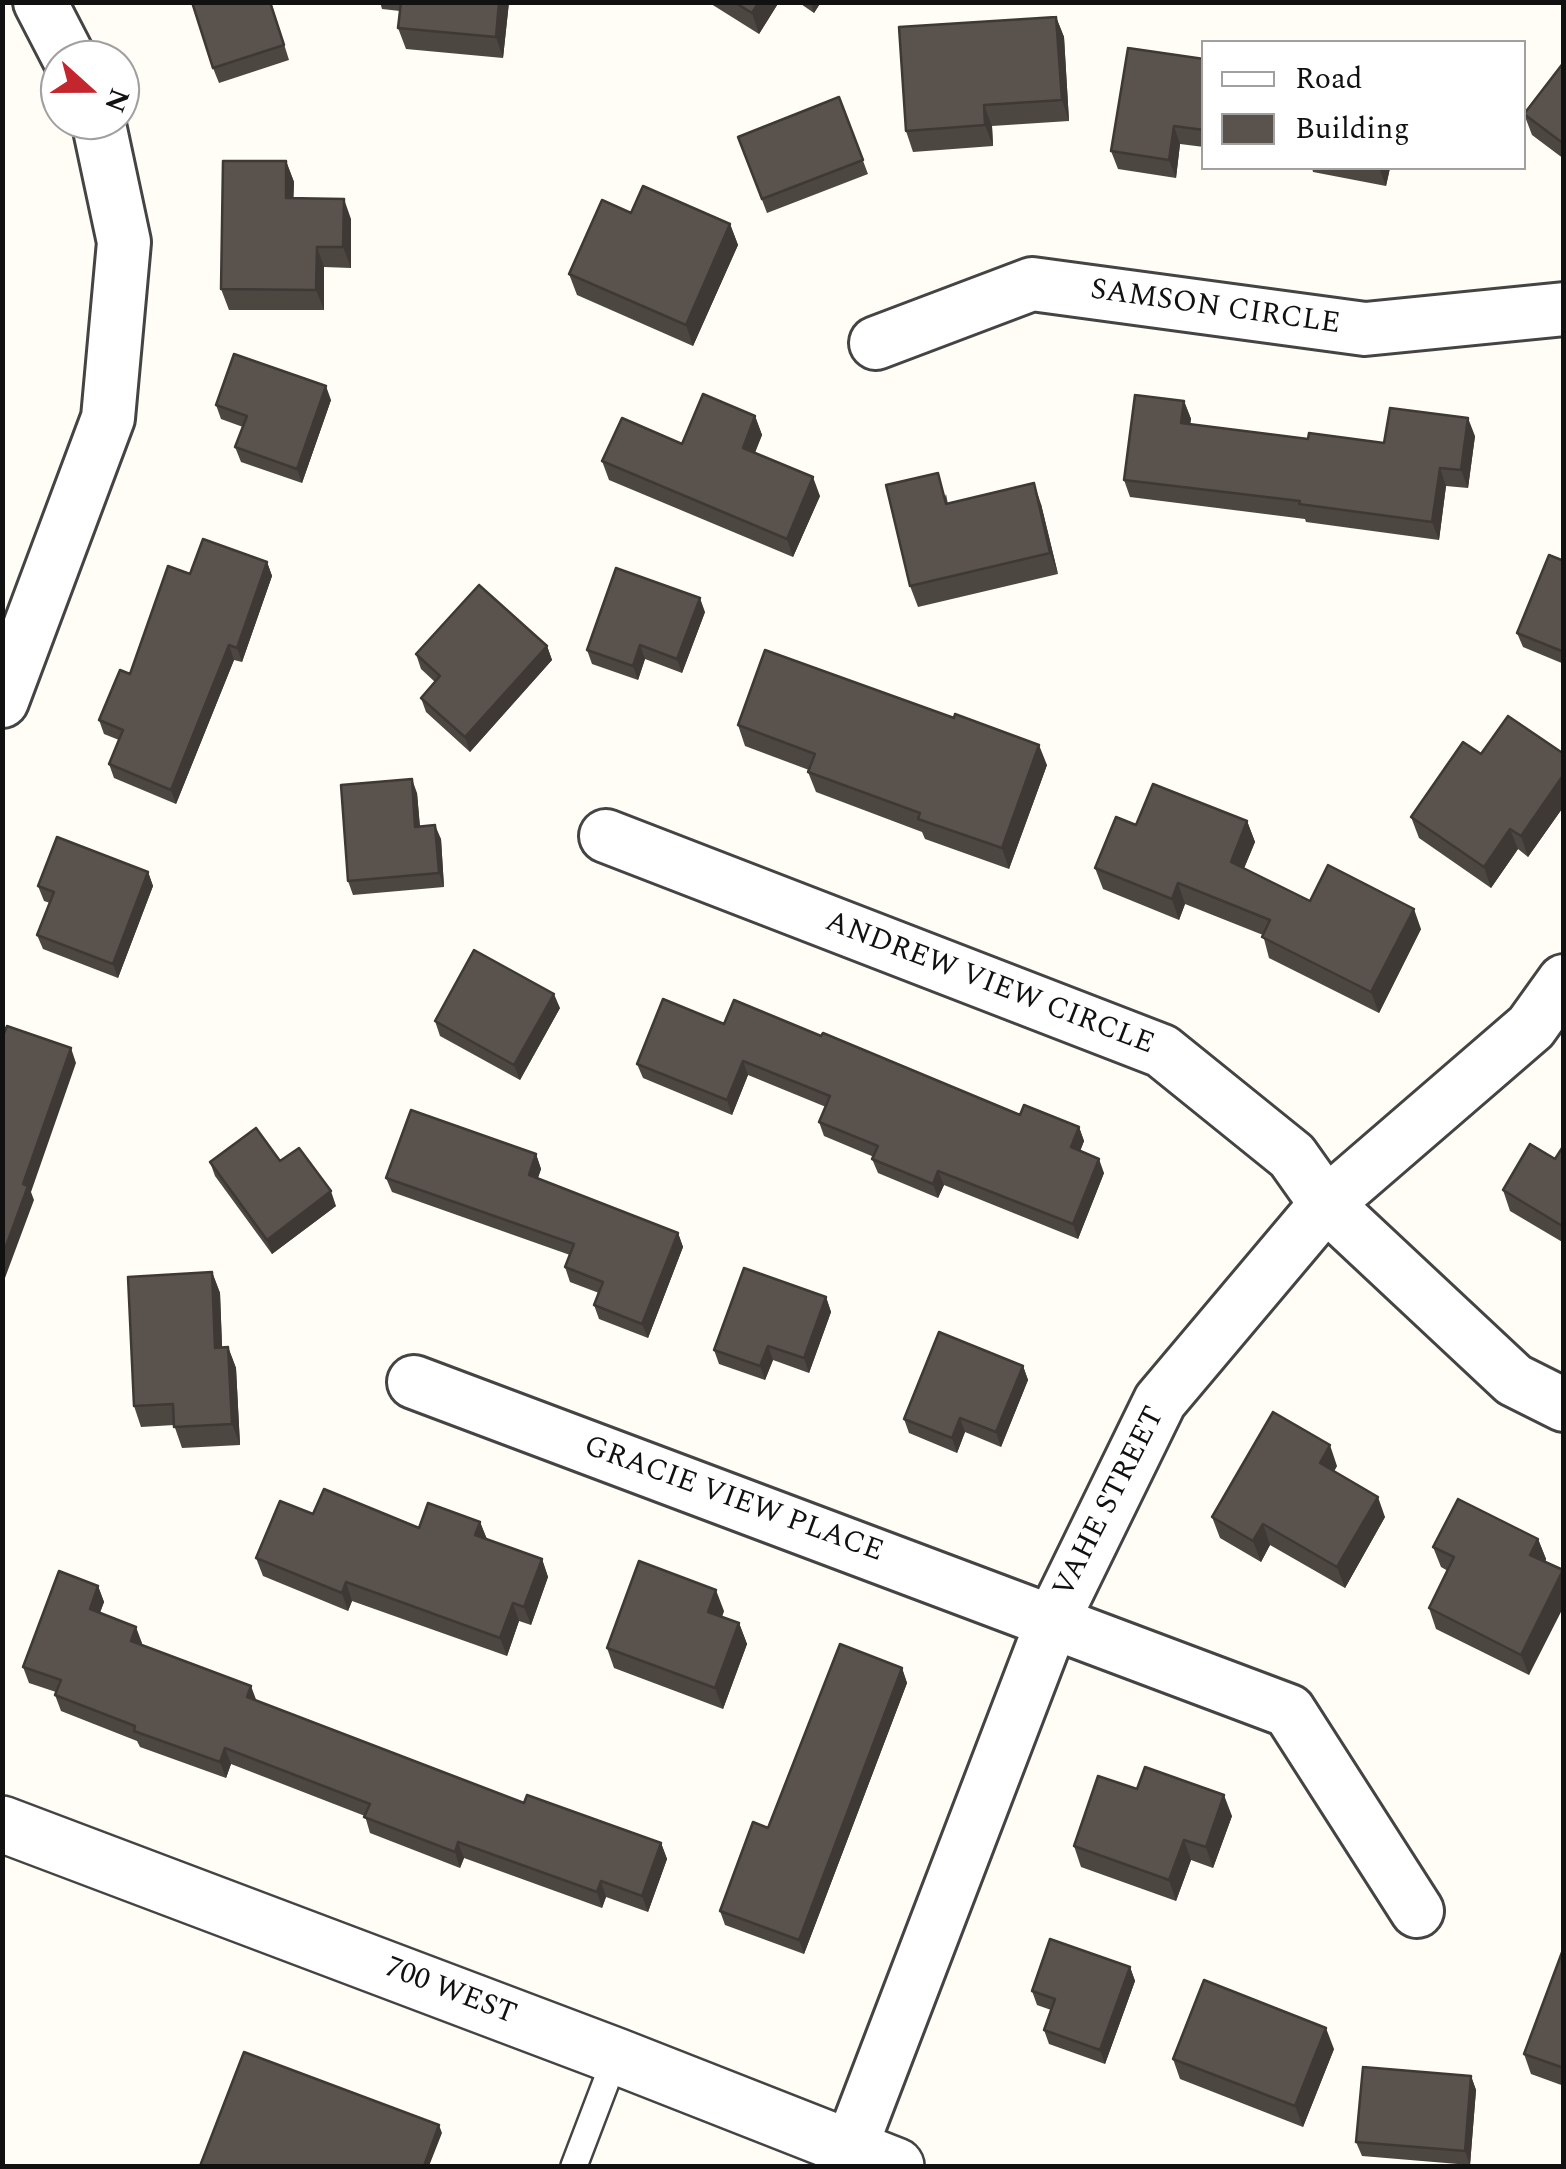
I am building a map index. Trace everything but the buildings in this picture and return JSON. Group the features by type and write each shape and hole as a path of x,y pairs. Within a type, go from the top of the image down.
{"street":[{"path":"40,2 60,40"},
{"path":"2,700 108,418 124,242 102,140"},
{"name":"SAMSON CIRCLE","path":"876,344 1032,284 1365,330 1564,308"},
{"name":"ANDREW VIEW CIRCLE","path":"606,836 1162,1051 1292,1156 1326,1204 1514,1380 1564,1405"},
{"name":"VAHE STREET","path":"863,2161 1053,1620 1160,1401 1326,1204 1531,1027 1564,981"},
{"name":"GRACIE VIEW PLACE","path":"414,1382 1289,1711 1416,1911"},
{"name":"700 WEST","path":"4,1830 616,2056 863,2161"}],"lane":[{"path":"574,2166 616,2056"}]}
